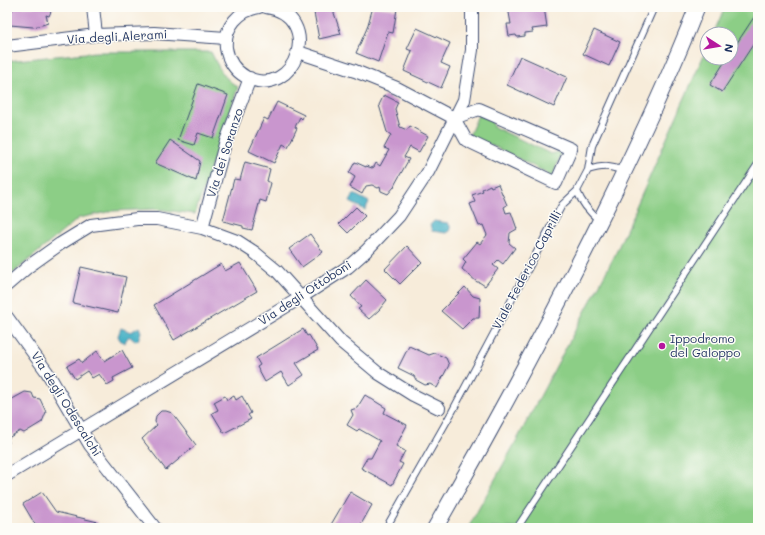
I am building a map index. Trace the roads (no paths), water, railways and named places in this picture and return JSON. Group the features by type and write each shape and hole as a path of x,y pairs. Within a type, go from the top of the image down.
{"street":[{"path":"93,7 96,35"},
{"path":"259,7 250,9 239,15 231,25 226,38 227,50 231,62 239,72 250,78 266,80 278,77 291,67 298,52 299,39 295,26 287,16 273,8"},
{"name":"Via degli Ottoboni","path":"7,475 300,298 348,266 366,251 399,216 428,172 464,100 472,44 472,7"},
{"path":"435,528 530,358 600,221 625,171 674,64 697,7"},
{"name":"Via degli Alerami","path":"7,46 96,35 154,33 226,38"},
{"path":"298,52 355,71 396,88 454,118 466,140 556,183 571,149 479,109 454,118"},
{"name":"Via dei Soranzo","path":"202,228 226,144 250,78"},
{"path":"7,285 29,266 60,244 91,225 137,219 158,219 202,228 236,241 254,252 277,271 341,342 373,369 413,395 439,408"},
{"name":"Via degli Odescalchi","path":"7,317 47,372 90,445 155,528"}],"lane":[{"name":"Viale Federico Caprilli","path":"386,528 452,412 562,205 576,191 588,170 592,146 654,7"},
{"path":"517,528 758,164"},
{"path":"588,170 601,166 613,167 625,171"},
{"path":"576,191 581,202 589,212 600,221"}],"water":[{"path":"354,194 369,202 365,210 350,202"},
{"path":"434,221 448,223 450,230 446,233 432,231 430,225"},
{"path":"139,327 141,332 138,340 135,341 129,336 124,343 120,340 118,336 121,328 131,332"}],"place":[{"name":"Ippodromo del Galoppo","path":"662,346"}]}
